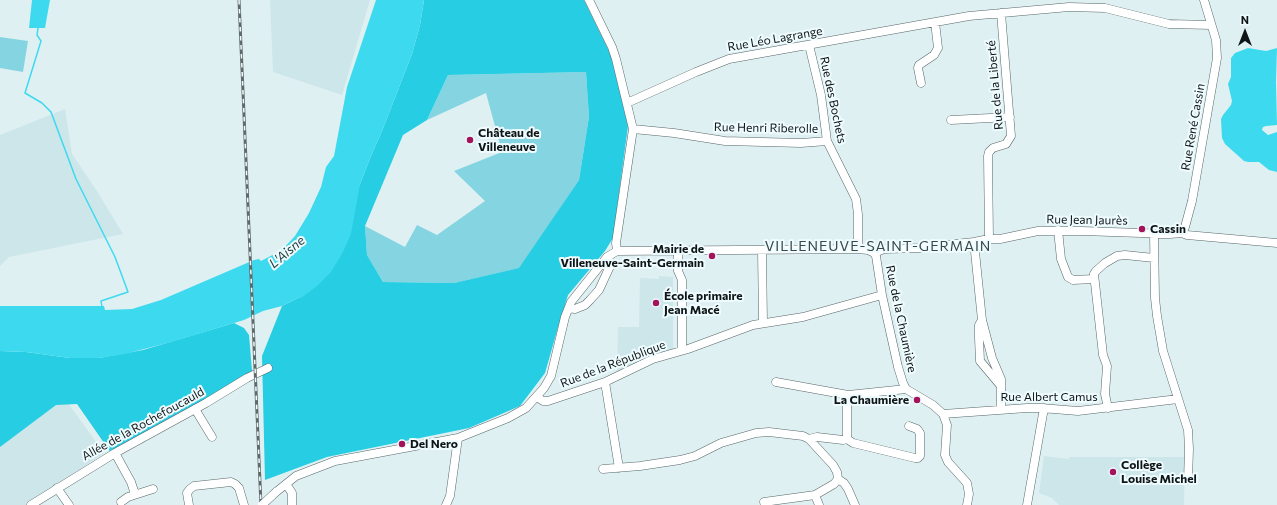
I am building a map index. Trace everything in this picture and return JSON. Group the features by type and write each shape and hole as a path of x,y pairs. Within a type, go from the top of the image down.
{"street":[{"path":"589,0 612,47 633,129 616,244 617,251"},
{"name":"Rue René Cassin","path":"1182,233 1185,227 1193,194 1217,58 1216,40 1204,0"},
{"name":"Rue Léo Lagrange","path":"627,103 696,72 730,59 969,16 1069,7 1106,8 1169,24 1211,25"},
{"name":"Rue de la Liberté","path":"989,239 988,156 989,152 993,148 1001,146 1010,140 1011,136 1001,13"},
{"path":"921,83 918,66 934,55 938,48 935,22"},
{"name":"Rue des Bochets","path":"809,45 821,95 827,141 856,200 858,214 858,249"},
{"path":"950,120 1010,117"},
{"name":"Rue Henri Riberolle","path":"633,129 674,133 725,141 801,143 827,141"},
{"path":"1058,230 1061,259 1068,277 1073,280 1094,279"},
{"name":"Rue Jean Jaurès","path":"874,253 884,249 919,248 974,242 989,239 1000,239 1038,231 1058,230 1154,234 1182,233 1187,235 1277,243"},
{"path":"1154,234 1154,298 1163,351 1188,430 1188,480"},
{"path":"974,242 982,320 992,358 1001,379 1001,409"},
{"path":"262,505 296,476 335,461 458,438 508,418 526,408 537,397 551,376 569,308 577,295 608,259 617,251 858,249 868,250 874,253"},
{"path":"762,250 763,323"},
{"path":"678,251 678,271 682,280 682,350"},
{"name":"Rue de la Chaumière","path":"874,253 876,256 882,295 898,367 903,383 906,389 933,405 943,414"},
{"path":"1108,408 1105,379 1107,366 1103,355 1094,274 1105,263 1117,256 1125,255 1154,258"},
{"path":"569,308 575,309 585,304 599,290 611,264 608,259"},
{"name":"Rue de la République","path":"537,397 543,401 548,401 605,382 653,359 754,325 803,317 882,295"},
{"path":"982,320 979,325 980,361 1001,386"},
{"path":"984,367 992,358"},
{"name":"Allée de la Rochefoucauld","path":"31,505 115,453 195,409 247,378 268,368"},
{"path":"605,382 618,468"},
{"path":"776,382 848,395 906,389"},
{"path":"847,439 848,395"},
{"name":"Rue Albert Camus","path":"943,414 1001,409 1044,408 1078,411 1178,399"},
{"path":"1027,505 1044,408"},
{"path":"195,409 212,437"},
{"path":"943,414 947,424 945,455 948,462 967,483 969,494 967,505"},
{"path":"809,439 817,437 843,440 847,439 853,443 918,458 920,456 920,433 917,429 909,426"},
{"path":"603,469 680,460 695,456 722,442 769,432 803,436 809,439 833,465 837,472 838,479 834,484 815,496 764,502"},
{"path":"446,505 450,496 458,438"},
{"path":"115,453 131,482 135,494"},
{"path":"838,479 844,483 848,489 855,505"},
{"path":"189,505 187,494 194,486 231,482 236,484 239,488 244,505"},
{"path":"57,488 69,505"},
{"path":"281,488 292,493 292,503"},
{"path":"121,502 128,496 153,489"},
{"path":"815,496 819,505"}],"shaded area":[{"path":"270,0 370,0 342,95 273,72"},
{"path":"424,0 584,0 611,55 628,126 613,238 605,251 568,295 545,373 520,406 469,428 327,457 265,480 262,356 282,306 300,297 360,184 412,54 420,25","holes":["586,72 589,117 579,180 519,268 454,283 383,282 367,255 365,226 403,135 427,120 448,75"]},
{"path":"0,37 28,41 23,72 0,68"},
{"path":"586,72 589,117 579,180 520,268 454,283 383,282 367,255 365,226 405,247 417,225 437,235 485,201 454,171 502,152 486,93 427,120 448,75"},
{"path":"65,109 72,154 123,234 9,257 0,266 0,135"},
{"name":"École primaire Jean Macé","path":"659,276 673,277 673,350 649,356 617,372 618,327 639,327 640,278 659,279"},
{"path":"234,323 244,328 249,335 252,371 228,387 111,453 77,404 56,405 0,447 0,351 26,352 70,358 99,358 143,350"},
{"path":"63,396 104,453 27,505 0,505 0,434"},
{"name":"Collège Louise Michel","path":"1044,456 1069,459 1069,457 1185,457 1184,505 1059,505 1052,498 1039,493"}],"water":[{"path":"32,0 50,0 45,28 29,28"},
{"name":"L'Aisne","path":"376,0 424,0 420,25 412,54 360,184 351,234 343,252 331,272 317,286 301,298 300,297 282,306 263,311 244,320 125,354 99,358 70,358 26,352 0,351 0,306 104,306 105,310 132,309 161,300 254,260 259,259 261,261 282,250 295,236 309,213 321,187 326,167 334,156 347,87"},
{"path":"1248,48 1266,51 1277,48 1277,125 1263,127 1262,130 1268,135 1277,132 1277,172 1269,170 1259,162 1244,161 1225,144 1222,138 1221,119 1231,105 1232,101 1228,84 1231,77 1231,58 1235,53"}],"waterway":[{"path":"38,28 37,35 41,41 25,93 42,103 51,112 76,179 115,257 128,292 101,301 102,307"}],"railway":[{"path":"239,0 261,505"}],"place":[{"name":"Château de Villeneuve","path":"470,140"},
{"name":"Cassin","path":"1142,229"},
{"name":"Mairie de Villeneuve-Saint-Germain","path":"712,256"},
{"name":"École primaire Jean Macé","path":"656,303"},
{"name":"La Chaumière","path":"917,400"},
{"name":"Del Nero","path":"402,444"},
{"name":"Collège Louise Michel","path":"1113,472"}],"district":[{"name":"VILLENEUVE-SAINT-GERMAIN","path":"878,246"}]}
